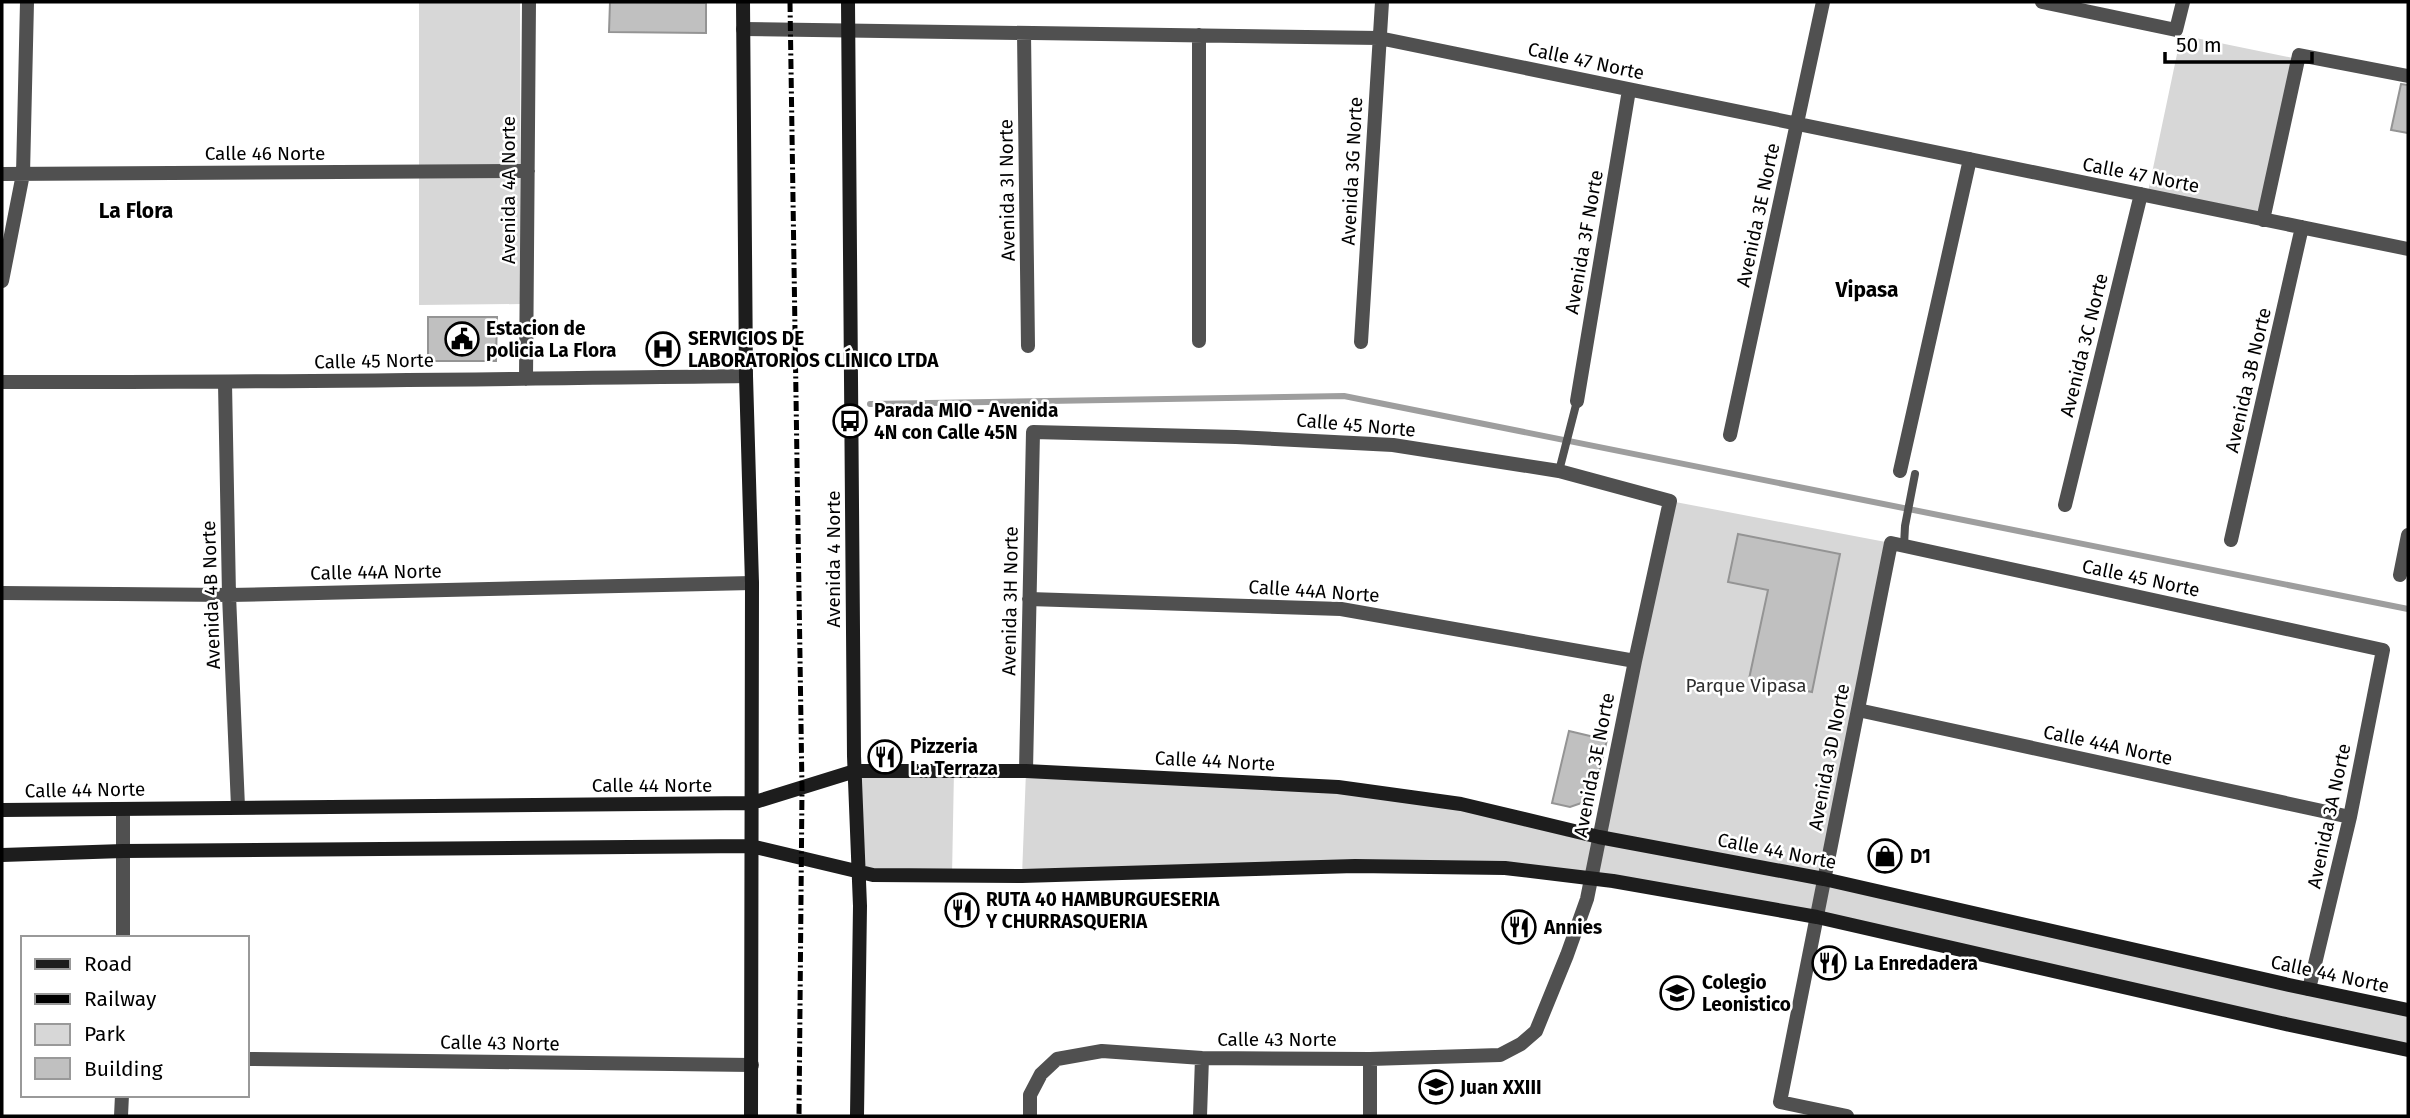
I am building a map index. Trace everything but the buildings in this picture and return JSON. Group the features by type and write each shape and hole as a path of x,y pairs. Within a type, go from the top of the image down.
{"main road":[{"path":"743,2 746,376 752,583 751,1116"},
{"name":"Avenida 4 Norte","path":"848,2 855,771 860,872 857,1116"},
{"name":"Calle 44 Norte","path":"2,810 752,803 855,771 1027,771 1338,787 1461,804 1599,837 1824,879 2408,1010"},
{"path":"2,855 123,851 751,846 873,875 1022,876 1355,866 1505,868 1591,878 1817,917 2408,1050"}],"street":[{"path":"2,281 23,174 27,2"},
{"name":"Avenida 4A Norte","path":"526,379 529,2"},
{"name":"Avenida 3G Norte","path":"1361,342 1382,2"},
{"name":"Avenida 3E Norte","path":"1730,435 1823,2"},
{"path":"2042,2 2176,30 2183,2"},
{"name":"Calle 47 Norte","path":"743,29 1379,38 2408,249"},
{"name":"Avenida 3I Norte","path":"1024,33 1028,346"},
{"path":"1199,35 1199,341"},
{"path":"2263,220 2299,55 2408,76"},
{"name":"Avenida 3F Norte","path":"1575,407 1629,90"},
{"path":"1900,471 1970,159"},
{"name":"Calle 46 Norte","path":"2,174 528,171"},
{"name":"Avenida 3C Norte","path":"2065,505 2141,194"},
{"name":"Avenida 3B Norte","path":"2231,540 2302,227"},
{"name":"Calle 45 Norte","path":"2,382 225,383 746,376"},
{"name":"Avenida 4B Norte","path":"225,383 229,595 238,807"},
{"name":"Calle 45 Norte","path":"1033,432 1379,444 1559,471 1670,501"},
{"name":"Avenida 3H Norte","path":"1027,771 1033,432"},
{"name":"Avenida 3E Norte","path":"1536,1031 1587,899 1670,501"},
{"path":"2400,575 2408,535"},
{"name":"Calle 45 Norte","path":"1897,545 2384,650"},
{"name":"Avenida 3D Norte","path":"1847,1116 1780,1102 1858,710 1897,545"},
{"name":"Calle 44A Norte","path":"2,593 229,595 752,583"},
{"name":"Calle 44A Norte","path":"1029,598 1341,609 1444,625 1635,661"},
{"name":"Avenida 3A Norte","path":"2309,989 2350,817 2384,650"},
{"name":"Calle 44A Norte","path":"1858,710 2350,817"},
{"path":"123,809 123,936"},
{"name":"Calle 43 Norte","path":"1030,1116 1030,1095 1041,1074 1057,1059 1102,1051 1202,1058 1370,1059 1500,1055 1521,1044 1536,1031"},
{"path":"1200,1116 1202,1058"},
{"name":"Calle 43 Norte","path":"248,1059 752,1065"},
{"path":"1370,1059 1370,1116"},
{"path":"121,1116 122,1097"}],"lane":[{"path":"1559,471 1575,407"},
{"path":"1897,545 1905,526 1915,474"}],"green space":[{"path":"419,2 520,2 521,304 419,305"},
{"path":"2181,35 2293,58 2261,215 2148,192"},
{"name":"Parque Vipasa","path":"1670,501 1891,543 1825,879 2408,1010 2408,1050 1817,917 1505,868 1022,876 1026,771 1338,787 1599,837"},
{"path":"954,770 952,876 860,872 855,771"}],"waterway":[{"path":"870,404 1344,396 2408,609"}],"railway":[{"path":"790,2 802,789 799,1116"}],"place":[{"name":"Estacion de policia La Flora","path":"462,339"},
{"name":"SERVICIOS DE LABORATORIOS CLÍNICO LTDA","path":"663,349"},
{"name":"Parada MIO - Avenida 4N con Calle 45N","path":"850,421"},
{"name":"Pizzeria La Terraza","path":"885,757"},
{"name":"D1","path":"1885,856"},
{"name":"RUTA 40 HAMBURGUESERIA Y CHURRASQUERIA","path":"962,910"},
{"name":"Annies","path":"1519,927"},
{"name":"La Enredadera","path":"1829,963"},
{"name":"Colegio Leonistico","path":"1677,993"},
{"name":"Juan XXIII","path":"1436,1087"}],"district":[{"name":"La Flora","path":"136,211"},
{"name":"Vipasa","path":"1867,290"}]}
